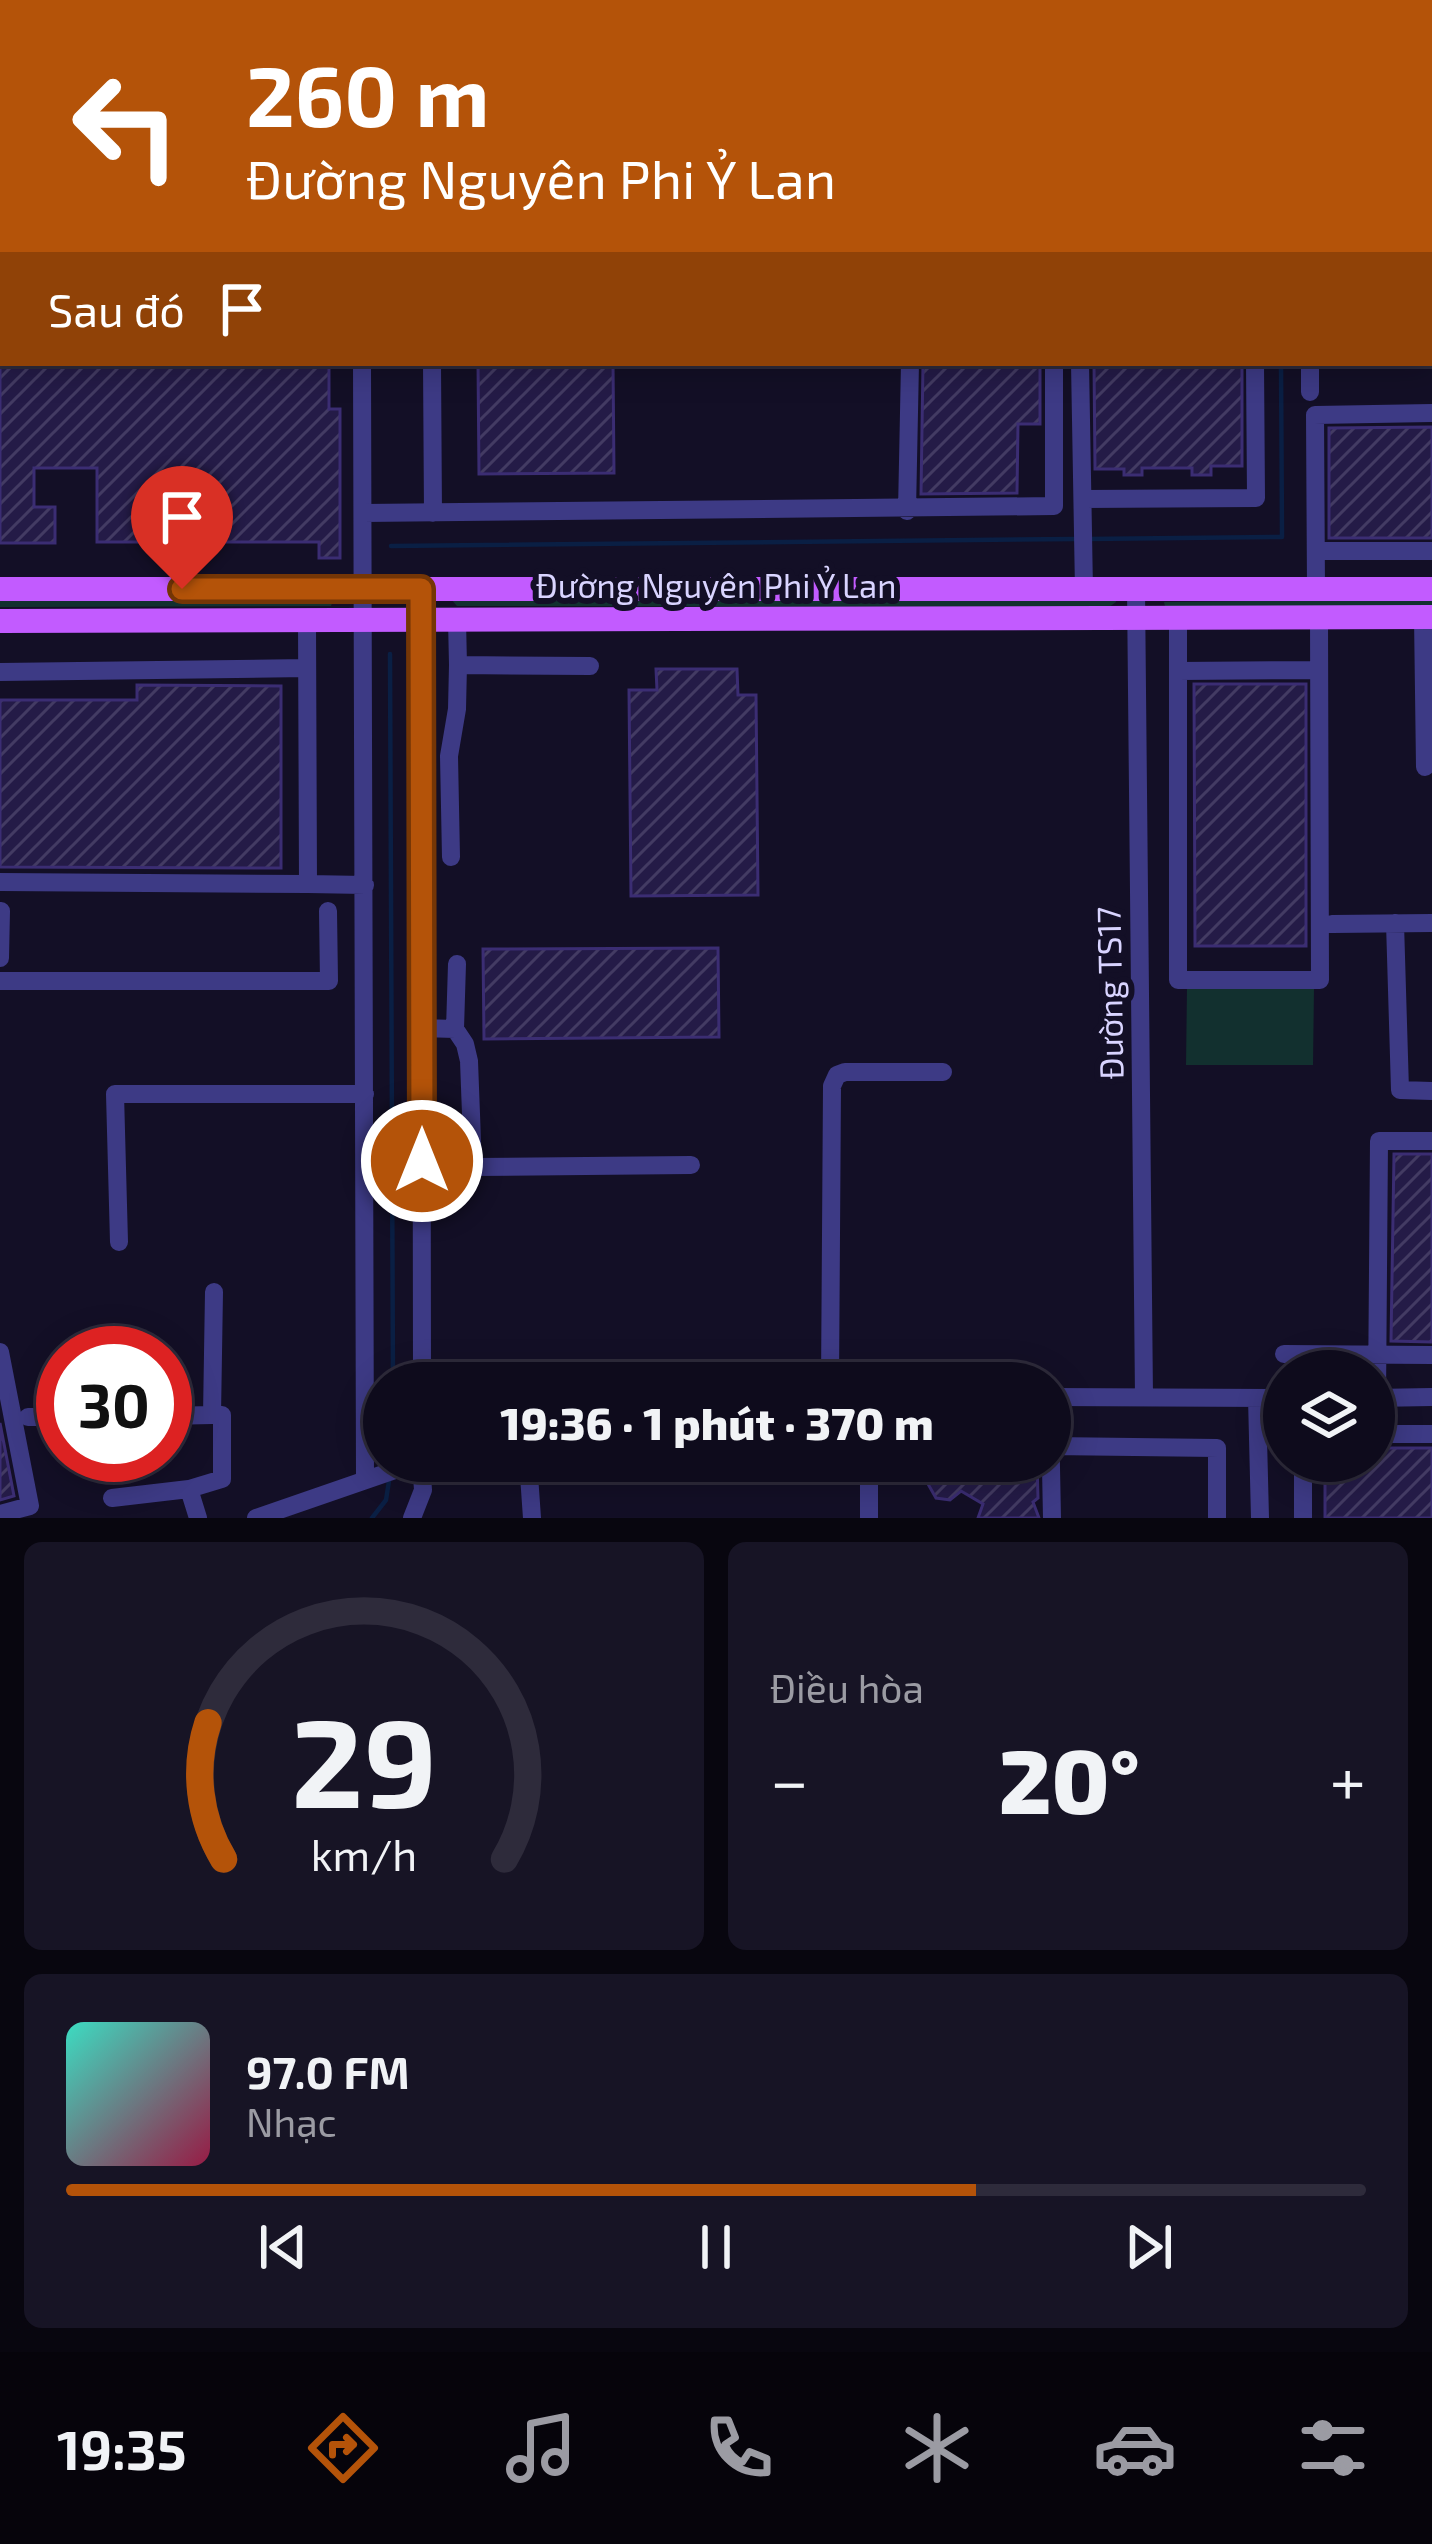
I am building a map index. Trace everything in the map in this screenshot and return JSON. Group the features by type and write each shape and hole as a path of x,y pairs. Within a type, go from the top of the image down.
{"main road":[{"name":"Đường Nguyên Phi Ỷ Lan","path":"0,589 1432,589"},
{"name":"Đường Nguyên Phi Ỷ Lan","path":"0,621 1427,617"}],"street":[{"path":"362,366 365,1362"},
{"path":"432,366 433,513"},
{"path":"907,511 910,366"},
{"path":"363,513 1054,506 1054,366"},
{"path":"1080,366 1084,590"},
{"path":"1083,507 1256,498 1255,366"},
{"path":"1310,366 1310,392"},
{"path":"1316,589 1315,415 1432,413"},
{"path":"1316,551 1432,550"},
{"path":"421,589 422,1362"},
{"name":"Đường TS17","path":"1136,590 1144,1397"},
{"path":"1178,617 1178,980"},
{"path":"1140,980 1320,980 1319,617"},
{"path":"1425,767 1427,617"},
{"path":"422,842 450,849 449,756 457,709 457,620"},
{"path":"307,621 308,884"},
{"path":"458,665 590,666"},
{"path":"0,672 307,668"},
{"path":"1178,671 1319,670"},
{"path":"0,883 364,885"},
{"path":"0,958 1,910"},
{"path":"0,981 329,981 328,911"},
{"path":"1395,923 1400,1090 1432,1091"},
{"path":"1331,924 1432,923"},
{"path":"457,964 455,1029 469,1061 473,1167 691,1165"},
{"path":"329,968 364,968"},
{"path":"422,1028 455,1029"},
{"path":"830,1362 832,1086 845,1072 943,1072"},
{"path":"119,1242 115,1094 364,1094"},
{"path":"1376,1350 1379,1141 1432,1141"},
{"path":"212,1415 214,1292"},
{"path":"0,1514 30,1505 1,1347"},
{"path":"1395,1354 1432,1355"},
{"path":"1395,1397 1432,1396"},
{"path":"1071,1397 1263,1398"},
{"path":"1257,1398 1260,1518"},
{"path":"112,1498 190,1489 222,1479 222,1415 192,1415"},
{"path":"28,1417 36,1417"},
{"path":"1395,1434 1432,1434"},
{"path":"1071,1446 1217,1448 1217,1518"},
{"path":"256,1518 363,1481"},
{"path":"412,1518 423,1490 421,1482"},
{"path":"529,1482 532,1518"},
{"path":"869,1482 869,1518"},
{"path":"1052,1482 1052,1518"},
{"path":"1303,1482 1303,1518"},
{"path":"190,1489 198,1518"}],"green space":[{"path":"0,597 333,600 331,606 0,607"},
{"path":"451,599 1116,602 1109,607 457,606"},
{"path":"1432,599 1432,607 1165,606 1164,602"},
{"path":"1187,988 1314,988 1313,1065 1186,1065"}],"building":[{"path":"0,366 329,366 329,409 340,409 340,558 319,558 319,542 97,542 97,468 34,468 34,507 55,507 55,543 0,543"},
{"path":"478,366 613,366 614,473 479,474"},
{"path":"923,366 1040,366 1040,424 1018,424 1017,493 921,494"},
{"path":"1094,366 1242,366 1242,466 1211,466 1211,475 1192,475 1192,468 1142,468 1142,475 1124,475 1124,469 1095,469"},
{"path":"1432,427 1432,538 1329,538 1329,428"},
{"path":"656,669 737,669 738,695 756,695 758,895 631,896 629,690 657,690"},
{"path":"1194,684 1306,684 1306,946 1195,946"},
{"path":"137,685 281,686 281,868 0,867 0,700 137,700"},
{"path":"718,948 719,1037 484,1039 483,949"},
{"path":"1394,1154 1432,1154 1432,1342 1391,1341"},
{"path":"0,1423 14,1496 0,1500"},
{"path":"1395,1448 1432,1448 1432,1518 1325,1518 1325,1482 1395,1482"},
{"path":"1038,1482 1038,1498 1033,1502 1039,1518 978,1518 983,1504 961,1491 950,1500 936,1498 928,1484"}],"waterway":[{"path":"1087,539 1282,537 1281,366"},
{"path":"391,546 1075,539"},
{"path":"390,654 393,1362"},
{"path":"372,1518 386,1500 389,1482"}],"route":[{"path":"182,589 421,589 422,1161"}]}
